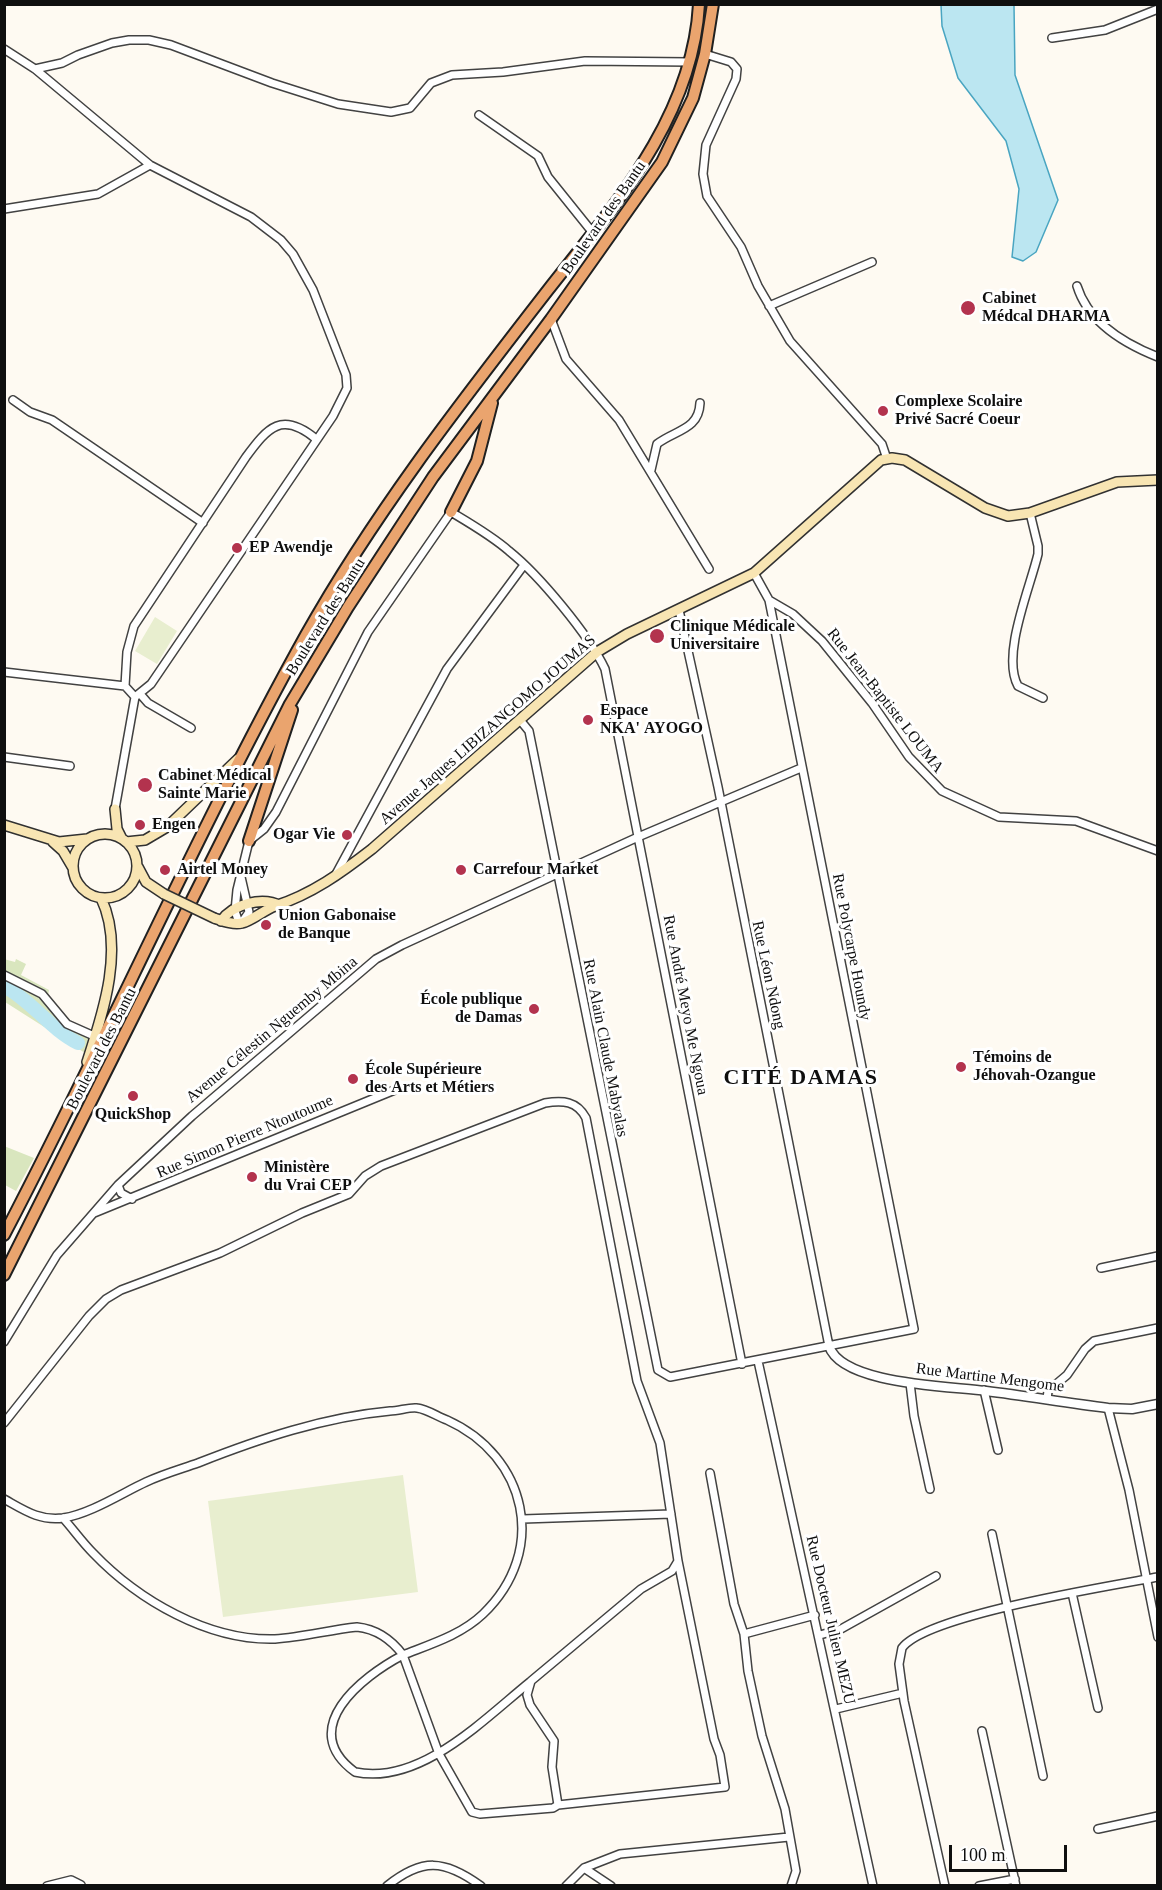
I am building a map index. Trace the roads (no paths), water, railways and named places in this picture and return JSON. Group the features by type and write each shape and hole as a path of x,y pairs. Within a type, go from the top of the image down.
{"highway":[{"name":"Boulevard des Bantu","path":"4,1235 242,755 310,628 389,503 435,436 593,232 648,156 674,105 690,62 699,4"},
{"name":"Boulevard des Bantu","path":"4,1275 290,704 348,607 433,477 493,399 662,162 693,98 705,54 713,4"},
{"path":"451,512 477,461 493,399"},
{"path":"249,841 291,714 290,704"}],"main road":[{"path":"887,459 905,460 917,466 996,514 1019,516 1117,482 1158,480"},
{"name":"Avenue Jaques LIBIZANGOMO JOUMAS","path":"240,923 281,906 333,878 372,849 597,652 754,573 872,465 887,459"},
{"path":"4,825 51,841 66,843 94,837 124,841 145,840 167,826 242,755"},
{"path":"73,868 77,851 110,822 115,809"},
{"path":"115,809 117,829 133,850 143,879 153,888 218,920 240,923"},
{"path":"51,841 63,851 73,868 79,885 85,891 101,898 136,888 153,888"},
{"path":"124,893 134,881 137,866"},
{"path":"82,1078 109,974 112,943 108,911 101,898"},
{"path":"218,920 236,907 273,902 281,906"}],"street":[{"path":"1052,38 1111,28 1158,9"},
{"path":"34,69 62,63 112,43 129,39 149,40 171,45 272,83 338,104 391,112 410,108 431,83 452,75 503,72 585,61 690,62"},
{"path":"7,51 34,69 150,165 268,228 293,254 313,290 346,375 347,388 342,399 151,684 138,696 115,809"},
{"path":"705,54 731,62 737,69 736,79 706,146 703,174 706,192 741,247 769,306 803,359 882,444 887,459"},
{"path":"479,115 538,156 548,177 593,232"},
{"path":"4,209 98,194 110,190 150,165"},
{"path":"769,306 872,262"},
{"path":"1077,286 1084,302 1107,329 1125,343 1158,357"},
{"path":"551,319 566,359 619,420 709,569"},
{"path":"13,400 30,412 52,420 203,523"},
{"path":"651,470 657,444 693,424 700,413 700,404"},
{"path":"125,686 126,652 134,626 265,431 274,426 292,425 316,439"},
{"path":"240,923 236,907 249,841 264,829 276,812 368,632 451,512 509,550 597,652"},
{"path":"1030,513 1038,555 1020,622 1012,669 1018,686 1043,698"},
{"path":"333,878 447,669 524,565"},
{"name":"Rue Polycarpe Houndy","path":"754,573 769,600 914,1329 829,1346"},
{"name":"Rue Jean-Baptiste LOUMA","path":"769,600 793,614 822,641 876,708 909,758 942,791 999,817 1076,821 1158,851"},
{"name":"Rue Léon Ndong","path":"680,610 829,1346"},
{"name":"Rue André Meyo Me Ngoua","path":"597,652 605,669 742,1364"},
{"path":"4,672 125,686 148,703 191,728"},
{"name":"Rue Alain Claude Mabyalas","path":"520,720 529,731 556,875 657,1370 670,1377 742,1364"},
{"path":"4,757 70,766"},
{"name":"Avenue Célestin Nguemby Mbina","path":"4,1342 48,1267 90,1215 118,1185 192,1116 376,959 638,837 721,804 801,768"},
{"path":"261,808 276,812"},
{"path":"240,923 249,914 241,877"},
{"path":"4,975 42,994 67,1024 94,1036"},
{"name":"Rue Simon Pierre Ntoutoume","path":"90,1215 402,1087"},
{"path":"4,1424 89,1316 113,1294 220,1253 302,1213 349,1194 365,1176 381,1166 545,1103 559,1100 572,1103 581,1109 586,1118 637,1381 660,1443 678,1561 714,1739 720,1755 724,1787 558,1804 553,1808 474,1813 439,1754 403,1656 387,1639 370,1629 357,1627 273,1639 230,1635 184,1619 149,1598 107,1566 63,1518"},
{"path":"118,1185 121,1193 132,1199"},
{"path":"1101,1268 1158,1256"},
{"path":"1047,1399 1048,1391 1066,1375 1085,1349 1094,1341 1158,1328"},
{"path":"742,1364 829,1346"},
{"name":"Rue Martine Mengome","path":"829,1346 831,1354 847,1365 910,1383 984,1390 1108,1408 1132,1408 1158,1404"},
{"name":"Rue Docteur Julien MEZU","path":"758,1361 820,1635 873,1886"},
{"path":"910,1383 914,1416 930,1489"},
{"path":"984,1390 998,1450"},
{"path":"4,1499 32,1515 63,1518 148,1481 241,1447 335,1419 417,1408 461,1427 481,1439 511,1476 523,1519 516,1562 504,1587 484,1613 447,1638 403,1656 371,1674 344,1701 331,1729 336,1753 350,1768 364,1774 403,1768 439,1754 641,1589 672,1571 678,1561"},
{"path":"1108,1408 1129,1490 1158,1637"},
{"path":"710,1473 734,1604 744,1634 748,1671 762,1736 783,1800 796,1872 791,1886"},
{"path":"523,1519 671,1514"},
{"path":"992,1534 1043,1776"},
{"path":"820,1635 841,1629 936,1576"},
{"path":"945,1886 903,1693 899,1653 906,1642 969,1615 1158,1576"},
{"path":"1072,1593 1098,1708"},
{"path":"744,1634 815,1615"},
{"path":"531,1681 527,1695 530,1705 554,1741 552,1767 558,1804"},
{"path":"836,1709 903,1693"},
{"path":"979,1886 1016,1882 982,1731"},
{"path":"1098,1829 1158,1816"},
{"path":"566,1886 584,1868 620,1854 789,1838"},
{"path":"387,1886 407,1870 426,1864 453,1869 481,1886"},
{"path":"584,1868 611,1886"},
{"path":"46,1886 71,1880 81,1885"}],"water":[{"path":"941,5 1014,5 1015,75 1058,200 1036,252 1023,261 1012,257 1019,189 1006,141 958,78 942,26"}],"waterway":[{"path":"4,986 78,1043"}],"place":[{"name":"Cabinet Médcal DHARMA","path":"968,308"},
{"name":"Complexe Scolaire Privé Sacré Coeur","path":"883,411"},
{"name":"EP Awendje","path":"237,548"},
{"name":"Clinique Médicale Universitaire","path":"657,636"},
{"name":"Espace NKA' AYOGO","path":"588,720"},
{"name":"Cabinet Médical Sainte Marie","path":"145,785"},
{"name":"Engen","path":"140,825"},
{"name":"Ogar Vie","path":"347,835"},
{"name":"Airtel Money","path":"165,870"},
{"name":"Carrefour Market","path":"461,870"},
{"name":"Union Gabonaise de Banque","path":"266,925"},
{"name":"École publique de Damas","path":"534,1009"},
{"name":"Témoins de Jéhovah-Ozangue","path":"961,1067"},
{"name":"École Supérieure des Arts et Métiers","path":"353,1079"},
{"name":"QuickShop","path":"133,1096"},
{"name":"Ministère du Vrai CEP","path":"252,1177"}],"district":[{"name":"CITÉ DAMAS","path":"801,1078"}]}
